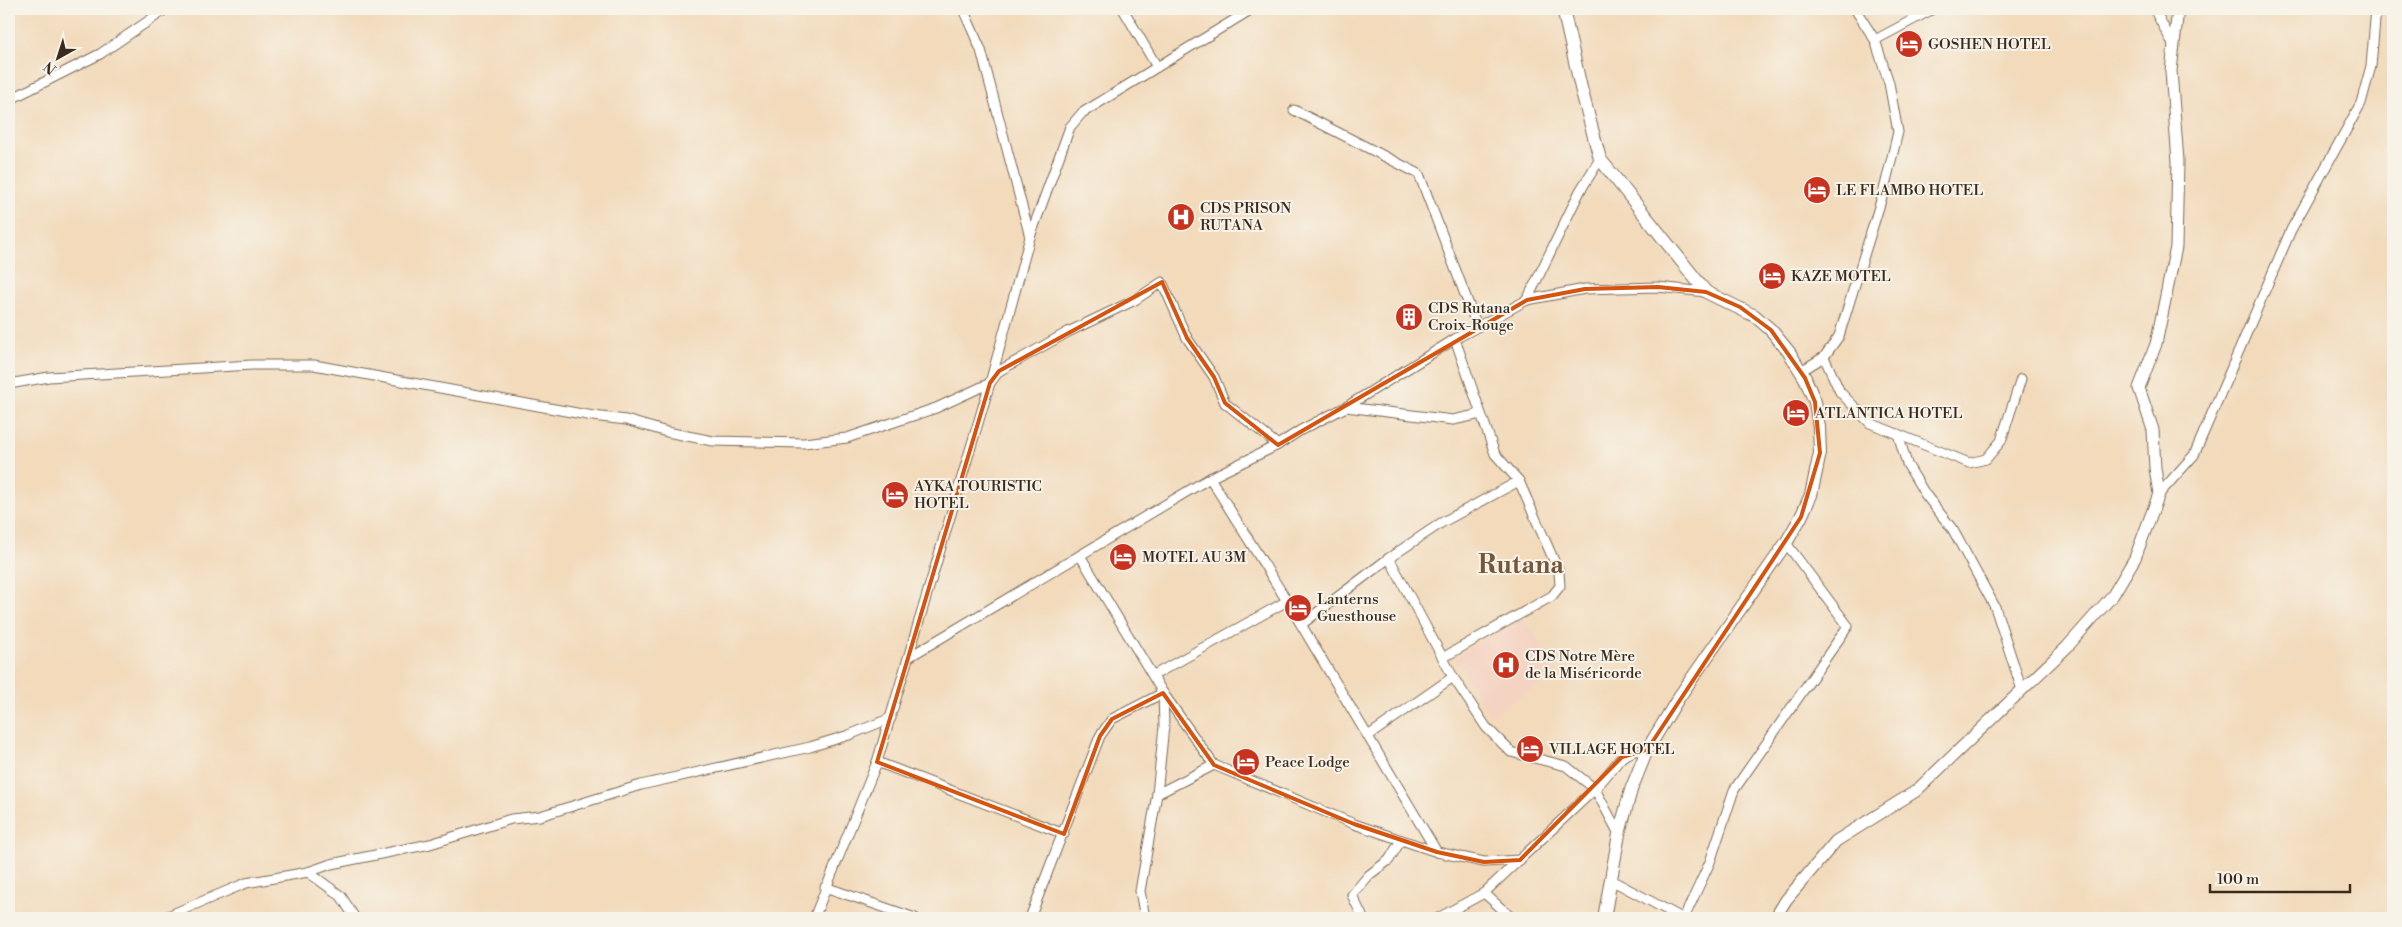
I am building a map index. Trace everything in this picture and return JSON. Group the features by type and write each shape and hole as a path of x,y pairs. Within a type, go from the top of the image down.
{"main road":[{"path":"1563,9 1600,159 1706,292 1755,316 1771,330 1801,370 1815,402 1819,427 1820,453 1811,495 1786,543 1679,697 1647,750 1630,790 1619,834 1604,918"}],"street":[{"path":"9,100 100,54 166,9"},
{"path":"962,9 981,50 1030,237"},
{"path":"1123,9 1157,66"},
{"path":"814,918 877,762 990,383 1030,237 1070,127 1082,113 1252,9"},
{"path":"1801,370 1824,358 1839,336 1884,194 1898,132 1889,83 1875,40 1855,9"},
{"path":"1875,40 1933,9"},
{"path":"2154,9 2175,46"},
{"path":"2159,494 2155,468 2153,430 2139,388 2156,344 2176,247 2178,161 2171,71 2178,9"},
{"path":"1775,918 1786,900 1836,841 1916,791 2067,647 2113,595 2135,558 2159,494 2189,464 2194,455 2291,230 2361,104 2371,66 2376,9"},
{"path":"1294,110 1419,174 1477,326"},
{"path":"1527,300 1580,191 1600,159"},
{"path":"9,384 49,377 252,365 314,365 593,416 626,420 667,432 713,441 804,443 848,438 936,408 990,383 999,370 1068,332 1135,300 1162,282 1187,338 1214,376 1225,403 1278,445"},
{"path":"910,656 1081,557 1210,478 1278,445 1301,430 1346,407 1454,339 1527,300 1584,289 1658,287 1706,292"},
{"path":"1444,657 1552,596 1560,586 1559,572 1519,481 1495,454 1454,339"},
{"path":"1824,358 1840,392 1870,423 1969,463 1986,458 2001,441 2021,379"},
{"path":"1346,407 1453,420 1481,414"},
{"path":"1898,434 1906,464 1925,494 1953,530 1995,607 2022,690"},
{"path":"1210,478 1302,624 1437,852"},
{"path":"1302,624 1389,558 1441,523 1519,481"},
{"path":"1611,880 1683,918 1710,862 1734,790 1848,626 1786,543"},
{"path":"1081,557 1154,675 1163,693 1214,765 1354,824 1437,852 1484,862 1520,860"},
{"path":"1389,558 1444,657 1453,677 1486,727 1511,752 1566,766 1594,789 1619,834"},
{"path":"1154,675 1287,600"},
{"path":"1368,736 1453,677"},
{"path":"1145,918 1140,891 1157,794 1164,726 1163,693"},
{"path":"1030,918 1064,834 1100,736 1112,719 1163,693"},
{"path":"164,918 246,883 308,872 331,864 430,844 511,819 540,816 641,785 810,747 849,735 891,718"},
{"path":"1438,918 1484,892 1594,789 1622,757 1634,751 1647,750"},
{"path":"877,762 1064,834"},
{"path":"1157,794 1214,765"},
{"path":"1362,918 1352,895 1369,875 1389,860 1401,840"},
{"path":"308,872 341,896 355,918"},
{"path":"825,887 915,918"},
{"path":"1484,892 1512,918"}],"highlighted area":[{"path":"1162,282 1187,338 1214,377 1225,403 1278,445 1527,300 1585,289 1658,287 1706,292 1740,307 1771,330 1805,378 1815,402 1820,453 1801,517 1647,750 1622,757 1520,860 1484,862 1437,852 1354,824 1214,765 1163,693 1112,719 1100,736 1064,834 877,762 990,383 999,371"}],"shaded area":[{"name":"CDS Notre Mère de la Miséricorde","path":"1522,617 1559,673 1490,715 1454,657"}],"place":[{"name":"GOSHEN HOTEL","path":"1909,44"},
{"name":"LE FLAMBO HOTEL","path":"1817,190"},
{"name":"CDS PRISON RUTANA","path":"1181,217"},
{"name":"KAZE MOTEL","path":"1772,276"},
{"name":"CDS Rutana Croix-Rouge","path":"1409,317"},
{"name":"ATLANTICA HOTEL","path":"1796,413"},
{"name":"AYKA TOURISTIC HOTEL","path":"895,495"},
{"name":"MOTEL AU 3M","path":"1123,557"},
{"name":"Lanterns Guesthouse","path":"1298,608"},
{"name":"CDS Notre Mère de la Miséricorde","path":"1506,665"},
{"name":"VILLAGE HOTEL","path":"1530,749"},
{"name":"Peace Lodge","path":"1246,762"}],"district":[{"name":"Rutana","path":"1521,565"}]}
